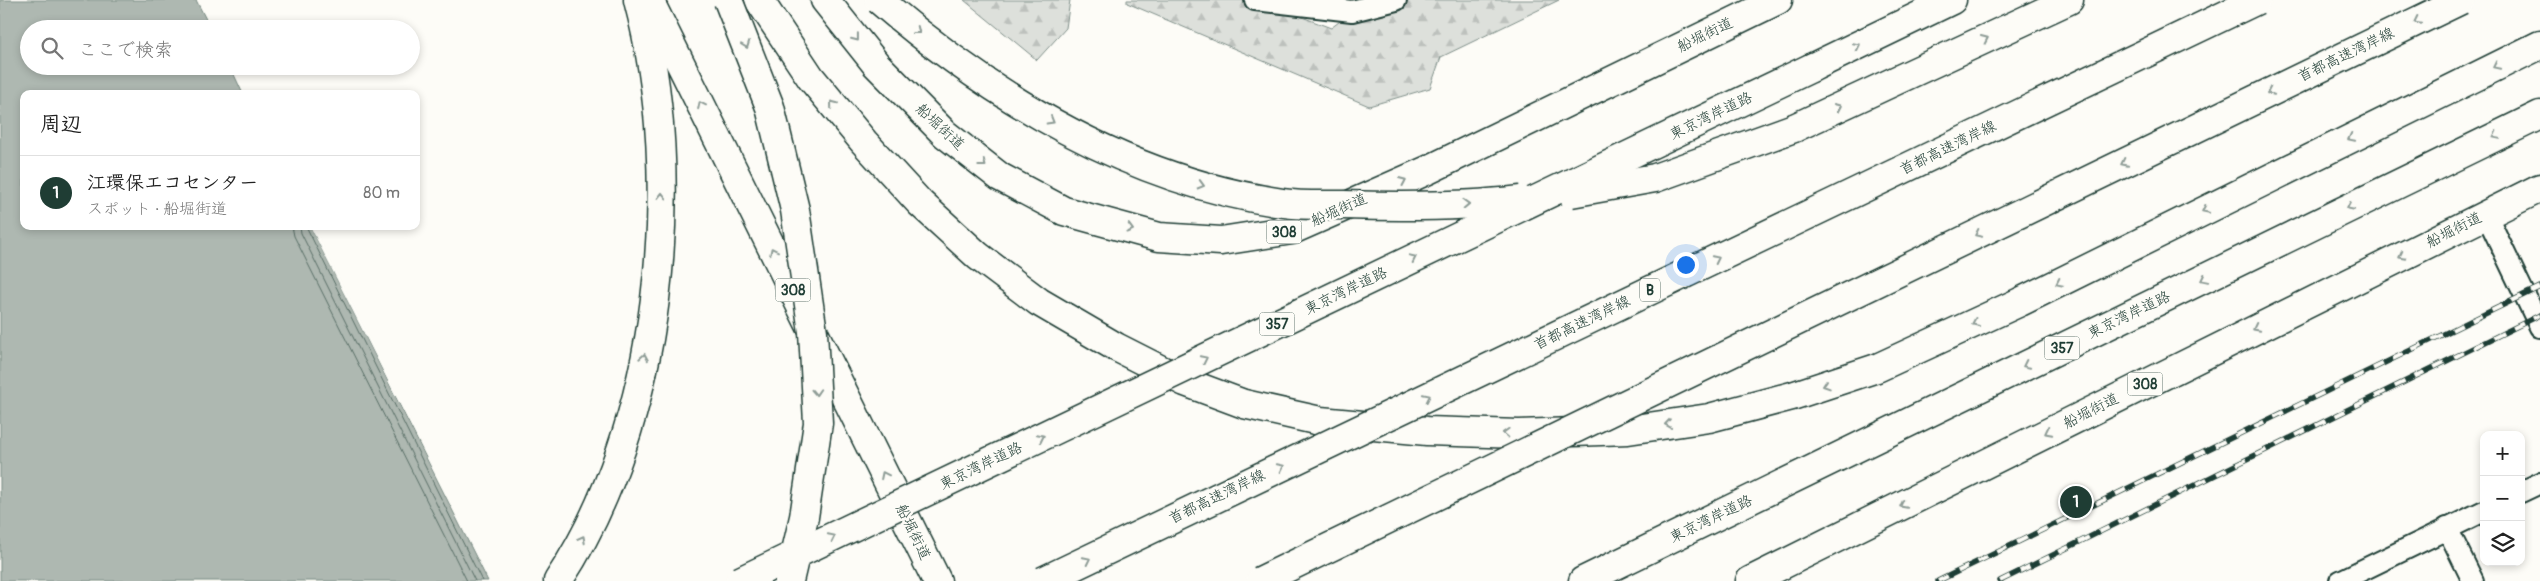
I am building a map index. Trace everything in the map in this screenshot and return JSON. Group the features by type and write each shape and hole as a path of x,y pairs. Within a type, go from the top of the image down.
{"main road":[{"path":"558,581 603,500 636,405 654,304 662,222 662,149 656,87 638,0"},
{"name":"船堀街道","path":"649,0 937,581"},
{"path":"728,0 770,107 795,210 812,332 818,423 804,517 789,581"},
{"path":"760,0 812,78 864,142 920,203 978,256 1039,302 1116,347 1184,382 1244,404 1320,421 1427,431 1519,434 1628,430 1709,418 1792,396 1877,368 2020,302 2540,45"},
{"name":"船堀街道","path":"825,0 876,64 938,127 1000,177 1064,211 1159,237 1221,241 1292,230 1428,170 1778,0"},
{"path":"879,0 947,55 1004,94 1059,126 1130,160 1199,185 1284,203 1391,207 1490,204 1578,192 1655,178 1794,128 2069,0"},
{"name":"東京湾岸道路","path":"740,581 1952,0"},
{"name":"首都高速湾岸線","path":"1043,581 2257,0"},
{"name":"首都高速湾岸線","path":"1260,581 2460,0"},
{"name":"東京湾岸道路","path":"1583,581 2540,115"},
{"name":"船堀街道","path":"1750,581 2540,188"}],"lane":[{"path":"1255,0 1352,11 1396,0"},
{"path":"2486,214 2540,326"},
{"path":"2525,490 2540,483"},
{"path":"2340,581 2480,513"},
{"path":"2447,528 2473,581"}],"green space":[{"path":"964,0 1070,0 1066,28 1037,60"},
{"path":"1127,0 1257,0 1331,28 1368,0 1559,0 1441,57 1430,88 1369,106 1127,3"}],"water":[{"path":"0,0 196,0 206,20 20,20 20,75 234,75 241,90 20,90 20,230 312,230 488,581 0,581"}],"pier":[{"path":"312,230 315,230 489,581"}],"railway":[{"path":"1938,581 2540,287"},
{"path":"2000,581 2540,315"}],"place":[{"name":"江環保エコセンター","path":"2076,502"}]}
